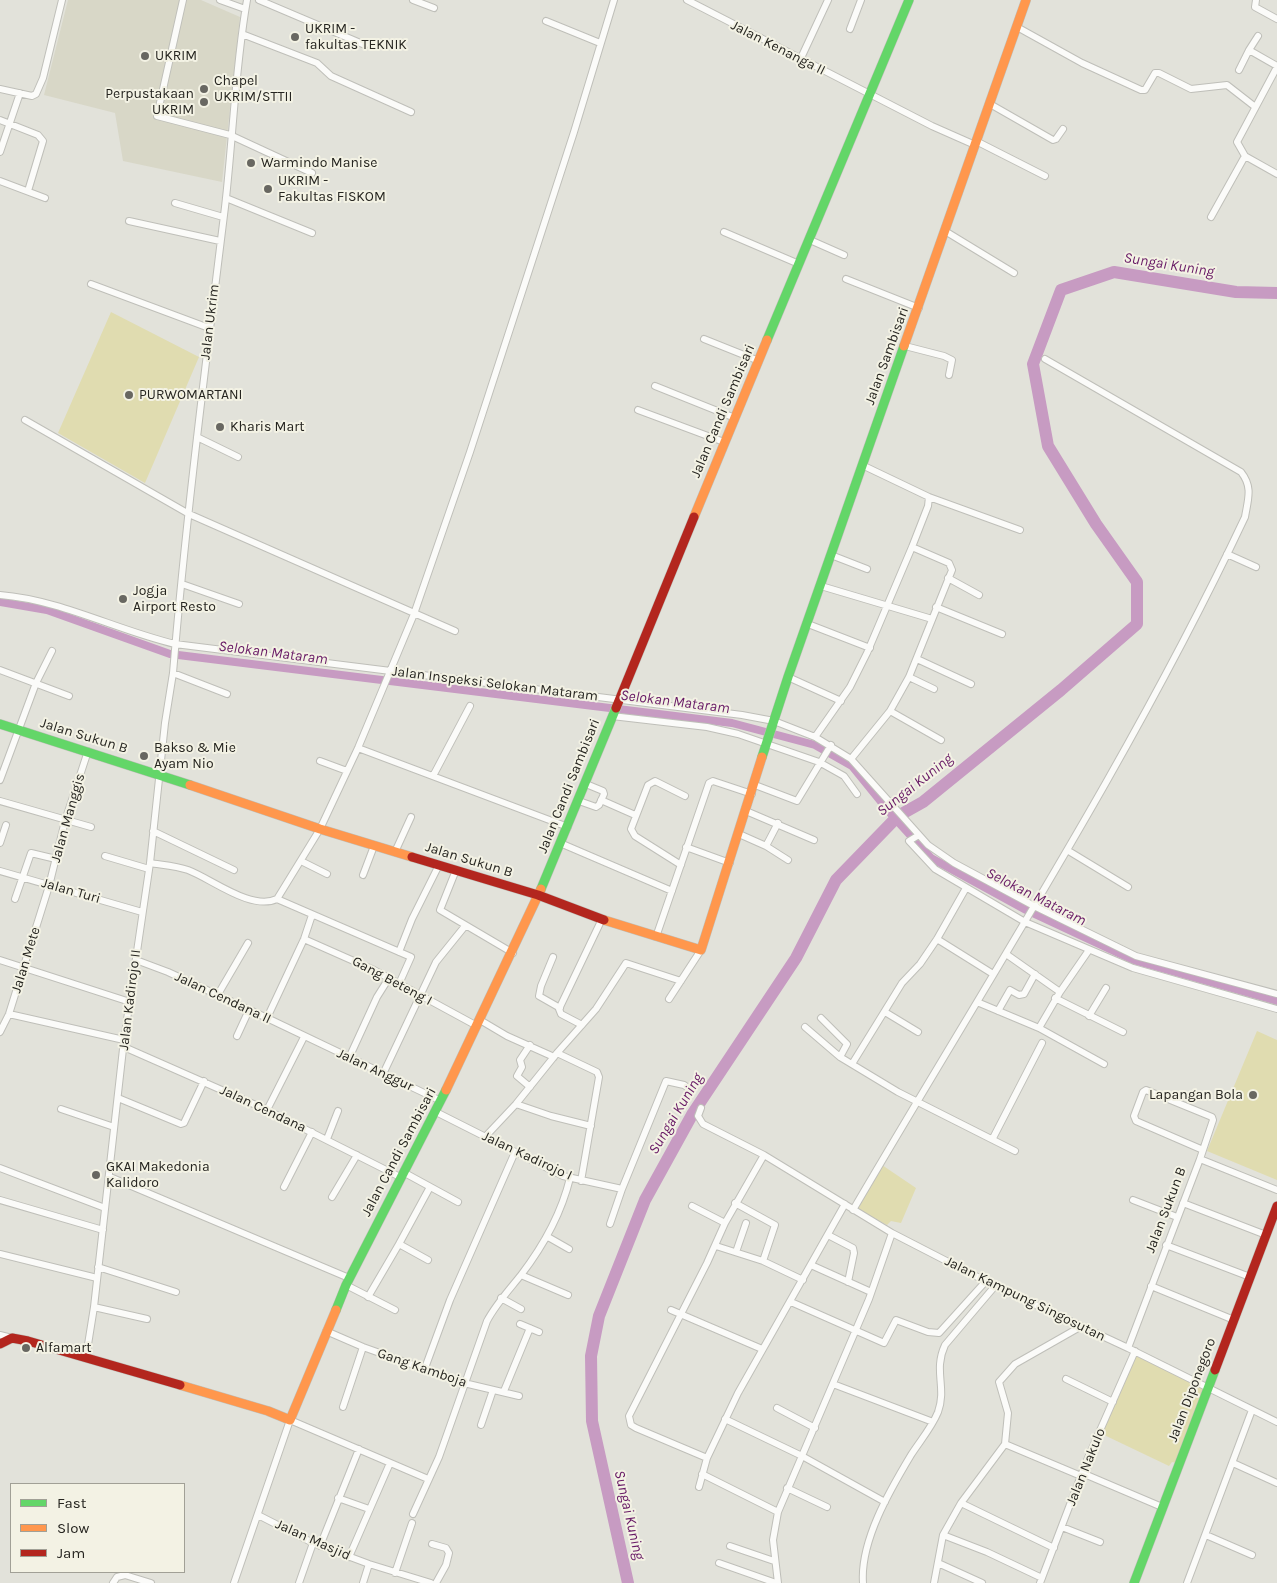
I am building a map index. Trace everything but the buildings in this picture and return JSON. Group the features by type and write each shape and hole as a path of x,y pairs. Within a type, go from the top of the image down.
{"street":[{"path":"0,89 32,96 39,90 62,0"},
{"path":"183,0 157,116 230,135 312,173"},
{"path":"220,0 245,9"},
{"name":"Jalan Ukrim","path":"175,647 208,328 226,198 230,135 247,0"},
{"path":"259,0 365,45"},
{"path":"413,0 434,8"},
{"path":"105,856 149,866 188,870 252,900 269,902 277,899 320,829 358,748 414,614 473,443 614,0"},
{"name":"Jalan Kenanga II","path":"686,0 870,95 1045,176"},
{"path":"801,58 828,0"},
{"path":"850,29 861,0"},
{"name":"Jalan Candi Sambisari","path":"290,1420 347,1282 401,1174 436,1112 513,953 568,827 724,442 909,0"},
{"name":"Jalan Sambisari","path":"773,724 1026,0"},
{"path":"1256,0 1255,7 1277,19"},
{"path":"546,21 600,44"},
{"path":"1017,27 1082,63 1141,90 1145,90 1157,73 1191,89 1227,85 1254,106"},
{"path":"242,34 317,63 331,76 411,112"},
{"path":"1239,70 1258,36"},
{"path":"1249,50 1277,66 1237,138 1238,146 1245,156 1277,174"},
{"path":"0,152 20,93"},
{"path":"990,104 1053,140 1056,140 1063,129"},
{"path":"0,120 38,135 44,141 28,191"},
{"path":"1211,217 1245,156"},
{"path":"0,181 45,198"},
{"path":"226,198 312,233"},
{"path":"174,203 223,217"},
{"path":"129,221 220,241"},
{"path":"945,231 1014,273"},
{"path":"724,232 798,264"},
{"path":"810,240 844,255"},
{"path":"846,279 919,308"},
{"path":"91,284 208,328"},
{"path":"704,340 759,361"},
{"path":"905,346 944,356 952,360 949,375"},
{"path":"852,1210 916,1100 1034,908 1131,738 1245,517 1250,492 1248,482 1241,472 1045,359"},
{"path":"655,386 734,418"},
{"path":"638,410 724,442"},
{"path":"25,420 189,514 455,631"},
{"path":"197,438 238,457"},
{"path":"862,465 929,497 1020,530"},
{"path":"816,737 840,701 870,648 912,547 928,506 929,497"},
{"path":"851,759 890,711 909,677 952,567 949,563 912,547"},
{"path":"1227,554 1256,567"},
{"path":"831,555 867,569"},
{"path":"948,578 979,595"},
{"path":"182,584 239,604"},
{"path":"821,586 932,619"},
{"name":"Jalan Inspeksi Selokan Mataram","path":"0,595 51,604 175,647 619,700 773,724 816,737 851,759 891,804 915,835 939,855 1034,908 1136,956 1277,994"},
{"path":"936,607 1002,634"},
{"path":"808,624 870,648"},
{"name":"Jalan Kadirojo II","path":"86,1357 94,1307 124,1043 149,866 175,647"},
{"path":"1,776 36,683 52,650"},
{"path":"917,659 972,684"},
{"path":"0,670 70,696"},
{"path":"173,672 227,694"},
{"path":"788,677 840,701"},
{"path":"909,677 934,689"},
{"path":"433,776 470,706"},
{"path":"890,711 942,740"},
{"path":"613,715 706,727 769,741 819,762 844,776 857,794"},
{"name":"Jalan Sukun B","path":"0,724 88,751 320,829 538,895 602,919 701,950"},
{"path":"669,998 701,950 773,724"},
{"path":"656,937 709,783 713,781 797,801 830,746"},
{"path":"358,748 568,827"},
{"name":"Jalan Manggis","path":"49,886 64,821 88,751"},
{"path":"320,761 347,771"},
{"path":"680,865 632,833 630,828 648,786 652,782 655,781 685,796"},
{"path":"579,801 596,807 602,800 603,791 586,784"},
{"path":"602,800 635,815"},
{"path":"0,801 64,821 91,826"},
{"path":"746,811 778,823 814,840"},
{"path":"395,852 411,817"},
{"path":"766,846 778,823"},
{"path":"0,843 6,825"},
{"path":"153,831 234,870"},
{"path":"739,834 766,846 788,860"},
{"path":"915,835 912,845 935,869 1026,921 1133,968 1277,1009"},
{"path":"560,843 672,891"},
{"path":"362,875 374,846"},
{"path":"686,847 730,863"},
{"path":"1067,850 1128,887"},
{"path":"15,898 32,853 56,860"},
{"path":"300,861 327,874"},
{"path":"399,952 412,919 439,865"},
{"path":"456,870 440,910 513,953"},
{"name":"Jalan Turi","path":"0,871 142,912"},
{"name":"Jalan Mete","path":"0,1032 9,1014 49,886"},
{"path":"852,1064 902,982 920,964 937,939 966,888"},
{"path":"277,899 411,958 400,984"},
{"path":"267,1018 304,939 312,915"},
{"path":"582,1025 561,1014 560,1008 602,919"},
{"path":"383,1074 436,962 465,926"},
{"name":"Gang Beteng I","path":"304,939 356,961 421,996 478,1023 598,1074 591,1126"},
{"path":"937,939 993,974"},
{"path":"218,996 248,943"},
{"path":"1039,1028 1055,998 1089,950"},
{"path":"1006,954 1060,992"},
{"path":"553,957 541,986 540,996 560,1008"},
{"path":"0,960 130,1002"},
{"name":"Jalan Cendana II","path":"136,960 267,1018 306,1038"},
{"path":"485,1137 516,1104 555,1055 596,1009 626,963 681,981"},
{"path":"998,1011 1008,991 1011,990 1023,995 1035,974"},
{"path":"349,1058 377,997 389,978"},
{"path":"1089,1016 1106,988"},
{"path":"1055,998 1123,1032"},
{"path":"977,1002 1039,1028 1104,1064"},
{"path":"237,1036 249,1010"},
{"path":"885,1012 918,1032"},
{"name":"Jalan Cendana","path":"9,1014 124,1043 267,1110 357,1155 430,1187 458,1202"},
{"path":"821,1018 847,1044 840,1056"},
{"path":"805,1028 840,1056 898,1092 993,1138 1015,1151"},
{"path":"267,1110 306,1038"},
{"name":"Jalan Anggur","path":"306,1038 441,1101"},
{"path":"993,1138 1042,1043"},
{"path":"530,1045 520,1060 522,1067 517,1076 530,1087"},
{"path":"118,1098 181,1124 184,1123 204,1081"},
{"path":"610,1224 622,1189 666,1081 684,1085 691,1090"},
{"path":"1200,1159 1203,1150 1213,1120 1211,1116 1146,1090 1142,1093 1134,1116 1136,1121 1203,1150"},
{"path":"516,1104 551,1116 591,1126 581,1181"},
{"name":"Jalan Kampung Singosutan","path":"701,1108 698,1116 703,1124 764,1155 892,1233 995,1286 1135,1351 1277,1422"},
{"path":"61,1109 114,1127"},
{"path":"327,1139 338,1111"},
{"name":"Jalan Kadirojo I","path":"436,1112 570,1178 622,1189"},
{"path":"284,1187 312,1132"},
{"path":"425,1368 450,1300 515,1152"},
{"path":"332,1197 357,1155"},
{"path":"707,1458 636,1428 629,1420 630,1412 682,1315 716,1246 724,1223 764,1155"},
{"name":"Jalan Sukun B","path":"1128,1348 1200,1159 1277,1190"},
{"path":"0,1168 105,1208"},
{"path":"110,1177 347,1282 368,1297 395,1310"},
{"path":"413,1514 439,1457 487,1321 501,1298 521,1275 548,1237 564,1200 570,1178"},
{"path":"368,1297 430,1187"},
{"path":"0,1200 103,1230"},
{"path":"1133,1200 1177,1217"},
{"path":"736,1203 775,1224 763,1261"},
{"path":"1183,1203 1266,1235"},
{"path":"699,1487 707,1458 725,1419 762,1349 791,1302 845,1204"},
{"path":"692,1206 724,1223"},
{"name":"Jalan Diponegoro","path":"1134,1583 1277,1206"},
{"path":"736,1252 746,1223"},
{"path":"719,1563 777,1583 774,1561 774,1535 778,1512 856,1331 892,1233"},
{"path":"828,1235 853,1248 854,1253 848,1282"},
{"path":"548,1237 568,1249"},
{"path":"399,1244 428,1260"},
{"path":"1166,1245 1250,1277"},
{"path":"716,1246 763,1261 803,1280"},
{"path":"0,1254 97,1278"},
{"path":"811,1265 871,1292"},
{"path":"98,1267 176,1292"},
{"path":"521,1275 568,1295"},
{"path":"791,1302 884,1344 896,1320 928,1332 939,1333 986,1281"},
{"path":"863,1583 862,1566 885,1502 933,1422 940,1405 941,1382 938,1365 940,1354 945,1345 995,1286"},
{"path":"1151,1286 1234,1320"},
{"path":"501,1298 521,1309"},
{"path":"94,1307 147,1319"},
{"path":"671,1310 762,1349"},
{"path":"520,1324 539,1332"},
{"path":"934,1583 943,1535 961,1503 1005,1444 1008,1413 999,1382 1015,1364 1080,1327"},
{"path":"504,1391 530,1328"},
{"name":"Gang Kamboja","path":"326,1330 363,1347 464,1383 519,1396"},
{"path":"0,1335 86,1357 268,1411 428,1479"},
{"path":"0,1344 12,1338"},
{"path":"343,1407 363,1347"},
{"name":"Jalan Nakulo","path":"1041,1581 1082,1474 1135,1351"},
{"path":"1066,1379 1112,1402"},
{"path":"833,1384 933,1422"},
{"path":"481,1425 493,1390"},
{"path":"777,1408 815,1428"},
{"path":"1187,1583 1252,1410"},
{"path":"725,1419 802,1456 885,1502"},
{"path":"234,1583 290,1420"},
{"path":"1005,1444 1162,1507"},
{"path":"302,1581 359,1449"},
{"path":"349,1557 390,1463"},
{"path":"1233,1463 1277,1483"},
{"path":"702,1474 778,1512"},
{"path":"787,1488 827,1507"},
{"path":"338,1498 369,1509"},
{"path":"961,1503 1054,1548"},
{"name":"Jalan Masjid","path":"258,1515 316,1545 394,1573 431,1583"},
{"path":"394,1573 412,1523"},
{"path":"1062,1527 1100,1542"},
{"path":"943,1535 987,1552 1041,1581"},
{"path":"1206,1536 1252,1555"},
{"path":"432,1544 446,1548 449,1553 446,1565 436,1583"},
{"path":"730,1546 774,1561"},
{"path":"938,1563 982,1583"},
{"path":"363,1583 369,1564"},
{"path":"113,1583 117,1577 125,1575 151,1583"}],"shaded area":[{"name":"UKRIM","path":"68,0 201,0 240,17 222,182 123,161 115,113 44,95"},
{"name":"PURWOMARTANI","path":"111,312 199,357 145,483 58,433"},
{"name":"Lapangan Bola","path":"1257,1031 1277,1040 1277,1180 1207,1151"},
{"path":"882,1165 916,1188 901,1223 891,1221 887,1225 857,1209"},
{"path":"1136,1355 1205,1389 1177,1463 1172,1462 1169,1466 1102,1434"}],"waterway":[{"name":"Sungai Kuning","path":"628,1583 592,1421 591,1356 599,1316 645,1200 693,1113 796,958 836,880 898,816 923,802 1061,690 1137,624 1137,582 1096,524 1048,446 1033,364 1061,290 1114,272 1236,292 1277,293"},
{"name":"Selokan Mataram","path":"0,602 47,610 170,654 732,723 815,745 852,766 891,814 931,858 1026,910 1133,960 1277,1001"}],"traffic: fast":[{"path":"767,340 909,0"},
{"path":"762,757 788,677 904,346"},
{"path":"541,889 616,708"},
{"path":"0,724 190,785"},
{"path":"336,1310 346,1285 446,1090"},
{"path":"1134,1583 1215,1370"}],"traffic: slow":[{"path":"904,346 1026,0"},
{"path":"694,517 767,340"},
{"path":"604,920 701,950 762,757"},
{"path":"190,785 320,829 412,857"},
{"path":"446,1090 541,889"},
{"path":"180,1385 268,1411 290,1420 336,1310"}],"traffic: jam":[{"path":"616,708 694,517"},
{"path":"412,857 538,895 604,920"},
{"path":"1215,1370 1277,1206"},
{"path":"0,1344 12,1338 28,1341 180,1385"}],"place":[{"name":"UKRIM - fakultas TEKNIK","path":"295,37"},
{"name":"UKRIM","path":"145,56"},
{"name":"Chapel UKRIM/STTII","path":"204,89"},
{"name":"Perpustakaan UKRIM","path":"204,102"},
{"name":"Warmindo Manise","path":"251,163"},
{"name":"UKRIM - Fakultas FISKOM","path":"268,189"},
{"name":"PURWOMARTANI","path":"129,395"},
{"name":"Kharis Mart","path":"220,427"},
{"name":"Jogja Airport Resto","path":"123,599"},
{"name":"Bakso & Mie Ayam Nio","path":"144,756"},
{"name":"Lapangan Bola","path":"1253,1095"},
{"name":"GKAI Makedonia Kalidoro","path":"96,1175"},
{"name":"Alfamart","path":"26,1348"}]}
